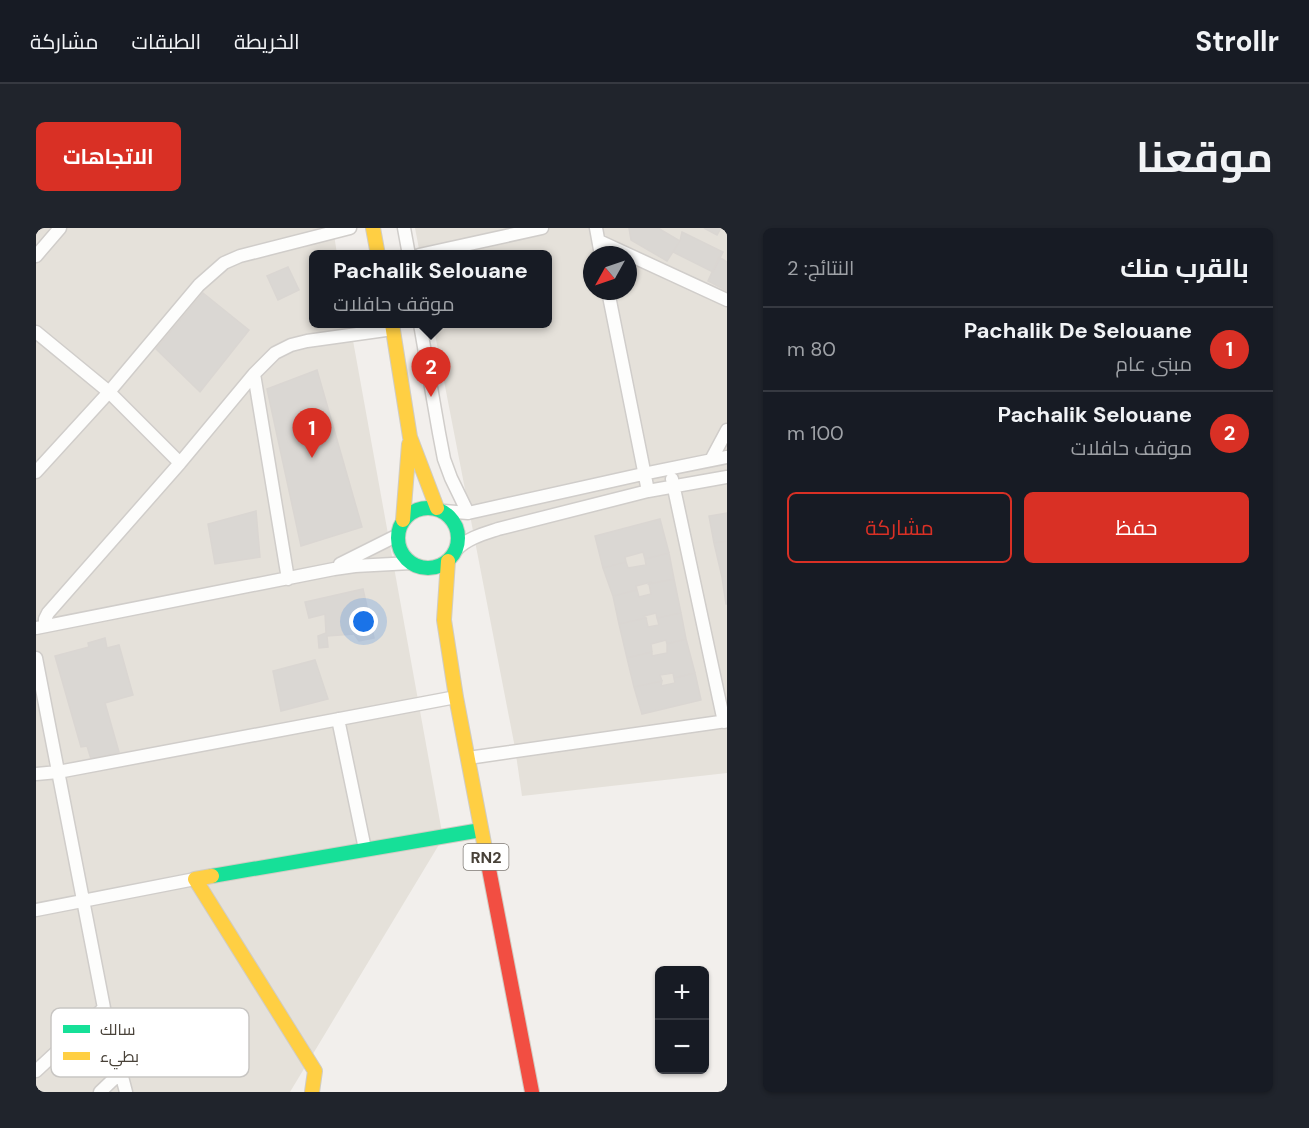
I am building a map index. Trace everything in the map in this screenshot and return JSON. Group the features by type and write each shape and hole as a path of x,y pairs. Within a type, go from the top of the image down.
{"main road":[{"path":"373,228 377,250"},
{"path":"393,328 410,436 404,520"},
{"path":"410,436 440,510"},
{"path":"398,535 399,527 404,520 418,509 428,507 440,510 452,518 459,538 457,549 448,561 423,574"},
{"name":"RN2","path":"398,535 403,555 423,574 444,620"},
{"name":"RN2","path":"448,561 444,620 456,696 532,1092"},
{"path":"312,1092 315,1071 195,879 481,830"}],"street":[{"path":"36,256 60,228"},
{"path":"36,472 109,392 199,285 224,263 240,256 350,228"},
{"path":"404,228 408,250"},
{"path":"442,250 542,228"},
{"path":"596,228 600,246"},
{"path":"599,242 727,300"},
{"path":"610,300 648,491"},
{"path":"40,627 48,613 180,463 254,374 275,353 291,345 307,341 382,328"},
{"path":"421,328 444,459 468,513"},
{"path":"36,333 109,392 180,463"},
{"path":"254,374 288,579"},
{"path":"711,460 727,429"},
{"path":"440,510 468,513 727,457"},
{"path":"468,758 726,721 670,468"},
{"path":"457,549 464,542 498,529 648,491 727,477"},
{"path":"324,572 398,535"},
{"path":"40,627 355,566 423,574"},
{"path":"36,658 104,1008"},
{"path":"36,774 58,772 456,696"},
{"path":"338,719 365,849"},
{"path":"36,910 195,879"},
{"path":"36,1071 51,1057"},
{"path":"99,1092 116,1077"},
{"path":"122,1077 126,1092"}],"shaded area":[{"path":"36,228 333,228 336,250 309,250 309,328 351,328 443,838 290,1092 36,1092"},
{"path":"415,228 727,228 727,773 522,796 515,748 434,328 552,328 552,250 419,250"}],"building":[{"path":"629,228 658,228 680,241 667,261 631,240"},
{"path":"704,228 721,228 717,235"},
{"path":"682,232 723,252 713,272 673,252 680,241"},
{"path":"719,257 727,262 727,291 708,281"},
{"path":"288,267 299,290 278,300 267,276"},
{"path":"203,293 249,330 200,392 156,349"},
{"path":"317,370 362,527 301,546 267,389"},
{"path":"256,511 260,557 215,564 208,524"},
{"path":"727,513 727,541 714,543 709,516"},
{"path":"660,519 669,553 645,559 643,552 625,557 626,562 603,568 595,536"},
{"path":"727,541 727,576 722,577 714,543"},
{"path":"669,553 674,579 636,586 637,590 613,596 603,568 626,562 628,568 646,565 645,559"},
{"path":"727,576 727,604 726,604 722,577"},
{"path":"674,579 681,613 657,618 656,613 644,616 646,618 619,624 613,596 637,590 639,597 651,594 649,584"},
{"path":"363,589 374,638 359,641 354,634 327,636 328,647 319,648 318,636 326,633 325,614 309,618 305,602"},
{"path":"681,613 686,639 667,644 666,640 651,644 652,652 627,658 619,624 646,618 648,627 659,625 657,618"},
{"path":"105,638 107,648 119,645 133,695 105,703 119,752 91,759 87,746 81,747 55,656 89,647 88,643"},
{"path":"686,639 695,673 674,678 673,673 660,675 662,681 634,687 627,658 652,652 652,656 667,653 667,644"},
{"path":"315,660 328,699 281,711 273,671"},
{"path":"695,673 701,700 642,714 634,687 662,681 661,686 675,683 674,678"}],"traffic: fast":[{"path":"422,508 434,508 445,513 453,521 458,538 456,550 445,563 434,568 422,568 411,563 403,555 398,544 398,532 403,521 411,513 422,508"},
{"path":"212,876 481,830"}],"traffic: slow":[{"path":"373,228 377,250"},
{"path":"393,328 410,437 437,508"},
{"path":"403,520 409,444"},
{"path":"448,561 444,620 456,697 488,864"},
{"path":"212,876 195,879 315,1071 312,1092"}],"traffic: jam":[{"path":"488,864 532,1092"}],"place":[{"name":"Pachalik Selouane","path":"431,397"},
{"name":"Pachalik De Selouane","path":"312,458"}]}
